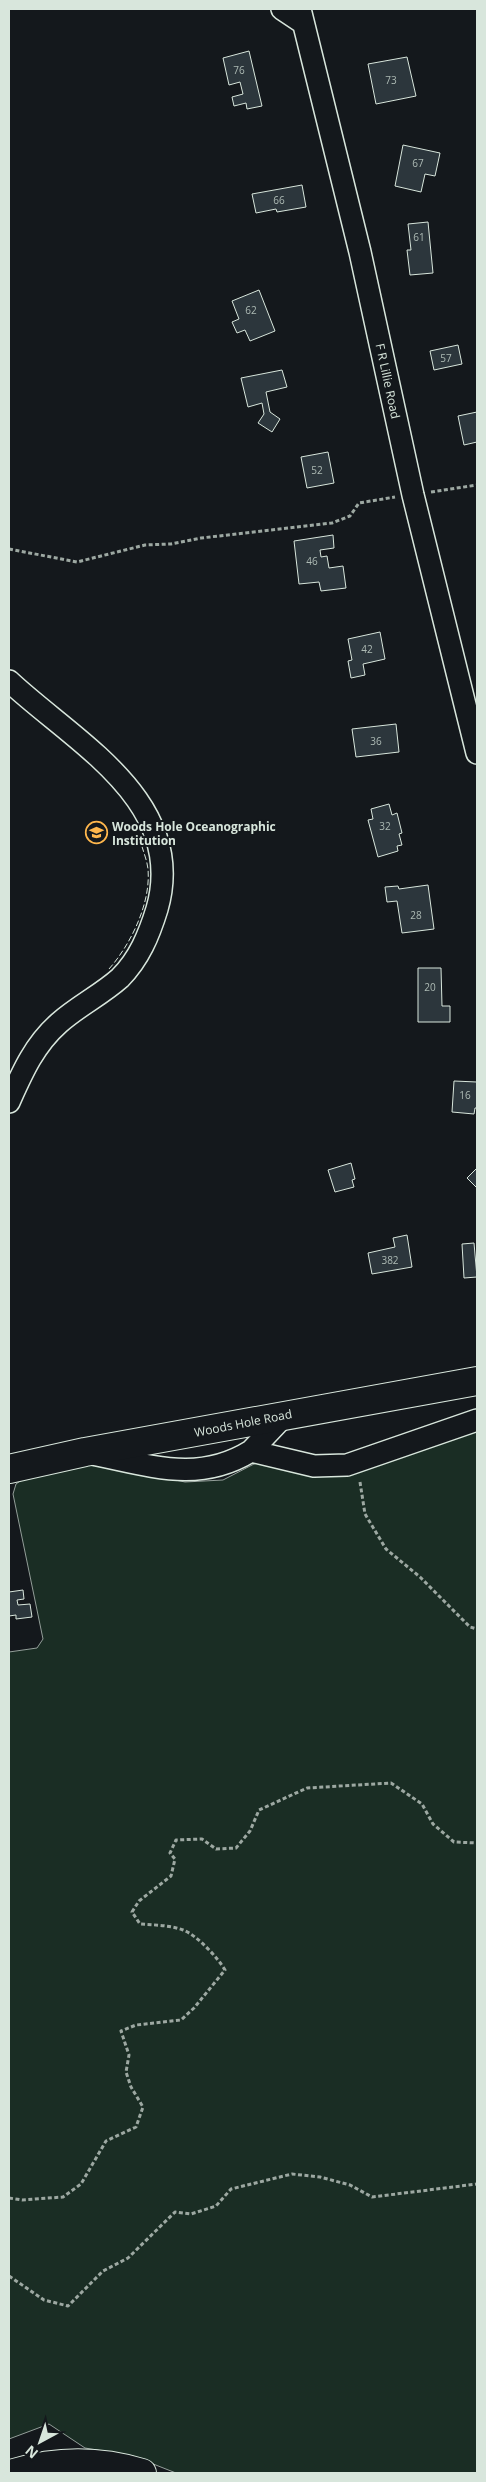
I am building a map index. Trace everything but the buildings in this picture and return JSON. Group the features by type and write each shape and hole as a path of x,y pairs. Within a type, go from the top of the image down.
{"main road":[{"name":"Woods Hole Road","path":"9,1469 85,1452 477,1381"},
{"path":"14,2473 60,2463 94,2463 142,2473"}],"street":[{"path":"282,9 302,16"},
{"name":"F R Lillie Road","path":"302,16 360,252 413,495 477,754"},
{"path":"9,681 112,768 133,792 149,820 158,846 163,884 153,923 134,962 109,988 60,1022 46,1036 24,1069 9,1102"},
{"path":"85,1452 179,1471 213,1467 234,1462 251,1451 285,1415"},
{"path":"251,1451 314,1466 347,1466 477,1420"}],"path":[{"path":"9,549 77,562 145,545 171,544 201,538 332,523 350,516 359,503 477,485"},
{"path":"347,1466 361,1484 365,1514 386,1549 420,1577 470,1627 477,1629"},
{"path":"9,2198 22,2200 63,2197 82,2184 106,2141 136,2127 143,2107 131,2087 126,2072 129,2056 121,2031 136,2025 181,2020 194,2008 225,1970 218,1957 184,1930 160,1925 140,1924 132,1912 139,1901 171,1876 175,1859 170,1853 176,1840 202,1839 216,1849 236,1848 250,1832 259,1810 286,1796 307,1788 391,1783 422,1804 433,1824 454,1842 477,1843"},
{"path":"9,2276 44,2300 68,2306 103,2271 128,2258 175,2212 191,2214 216,2206 231,2188 292,2174 320,2177 350,2185 372,2197 477,2184"}],"green space":[{"path":"477,1429 477,2473 176,2473 133,2456 85,2448 49,2424 9,2439 9,1652 37,1648 43,1639 13,1494 16,1484 23,1479 94,1463 185,1482 223,1480 254,1464 267,1461 310,1475 335,1476"}],"fence":[{"path":"109,969 125,948 143,909 148,882 148,869 141,843"}],"place":[{"name":"Woods Hole Oceanographic Institution","path":"96,833"}]}
